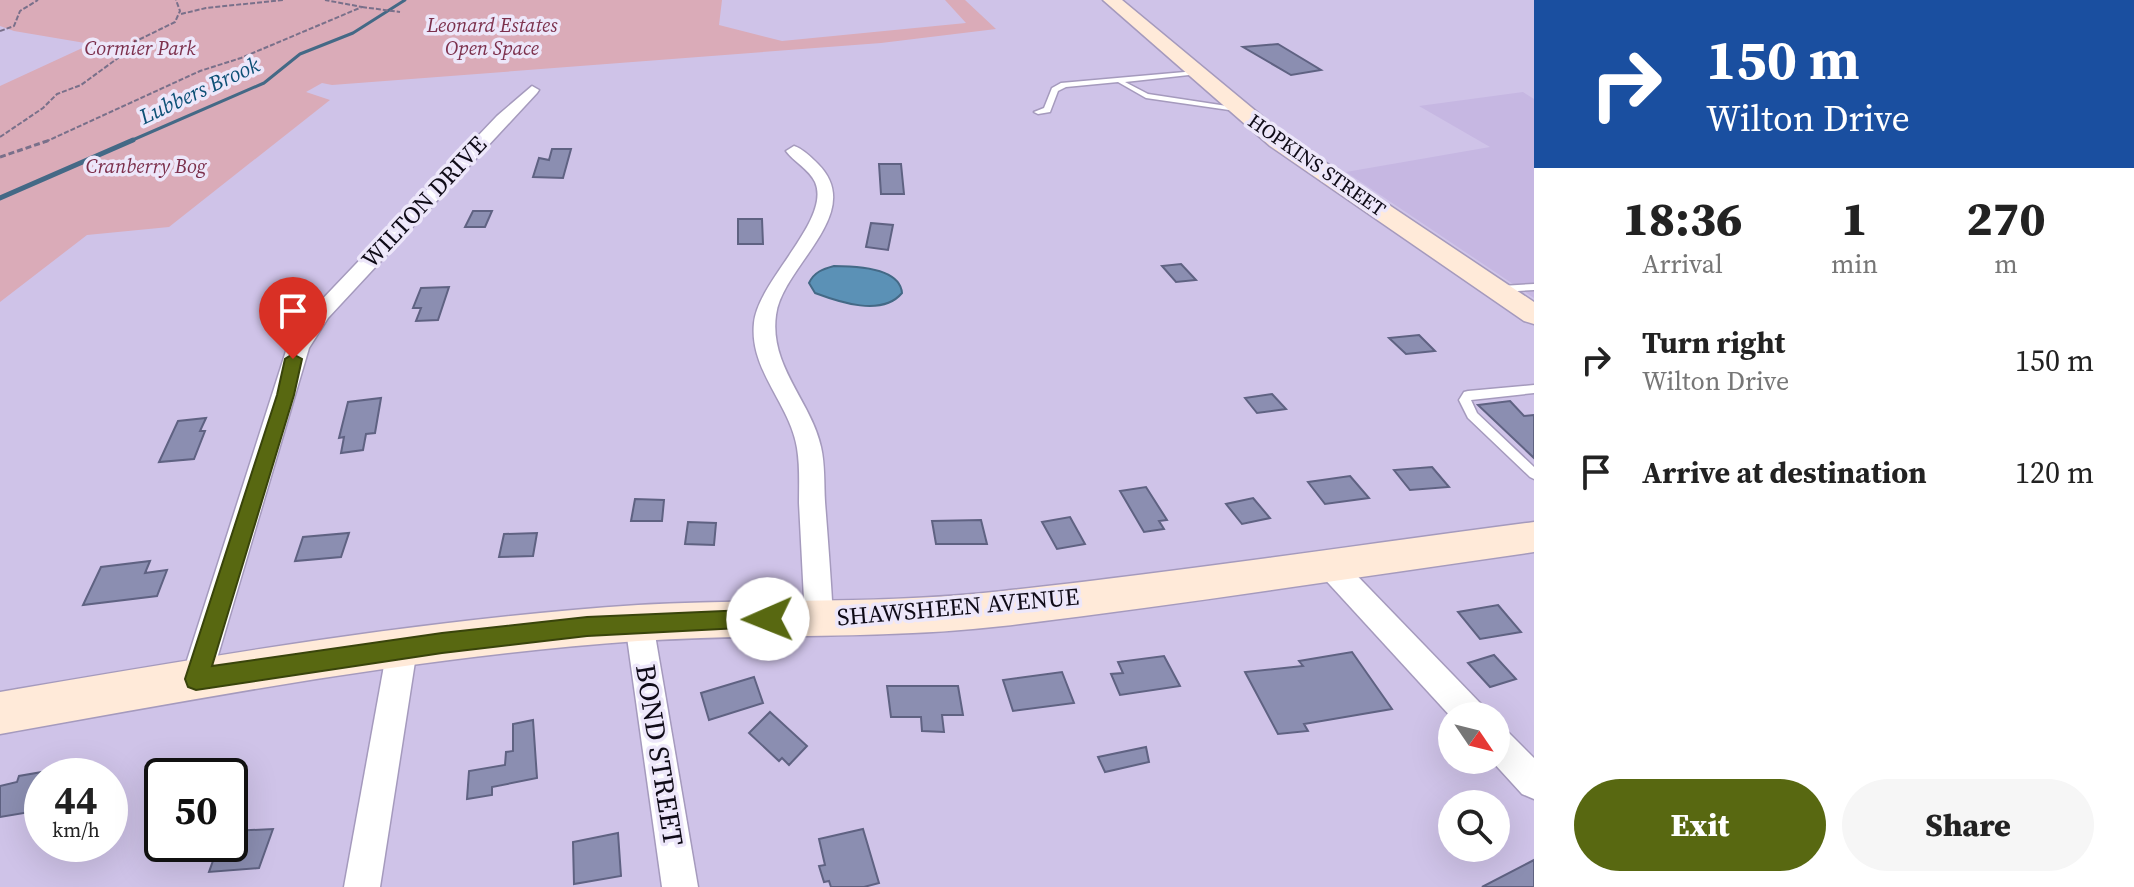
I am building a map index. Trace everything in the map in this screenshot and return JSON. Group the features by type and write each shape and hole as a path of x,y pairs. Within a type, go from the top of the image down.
{"main road":[{"name":"HOPKINS STREET","path":"1112,0 1240,110 1318,168 1534,315"},
{"name":"SHAWSHEEN AVENUE","path":"0,713 196,679 402,649 639,623 1000,609 1534,537"}],"street":[{"name":"WILTON DRIVE","path":"196,679 285,395 293,359 304,336 348,284 532,90"},
{"path":"794,151 820,178 825,197 818,223 770,294 764,327 768,351 803,424 809,447 819,618"},
{"path":"1330,566 1458,702"},
{"name":"BOND STREET","path":"639,623 680,887"},
{"path":"362,887 402,649"},
{"path":"1510,757 1534,782"}],"lane":[{"path":"1038,112 1047,110 1055,90 1064,85 1196,73"},
{"path":"1115,80 1132,85 1146,96 1240,110"},
{"path":"1497,290 1534,287"},
{"path":"1534,389 1468,395 1465,400 1472,415 1534,474"}],"path":[{"path":"0,31 14,26 20,11 38,0"},
{"path":"176,0 181,14"},
{"path":"0,137 43,108 57,94 81,85 110,65 118,58 118,50 168,27 181,14 206,8 283,0"},
{"path":"325,0 400,12"},
{"path":"0,157 39,145 200,71 241,58 362,7"}],"shaded area":[{"path":"1523,92 1534,99 1534,298 1346,172 1490,147 1419,106"}],"green space":[{"path":"0,0 722,0 719,25 782,41 966,23 945,0 965,0 996,29 881,43 332,85 322,83 306,92 330,100 169,227 87,235 0,302 0,86 91,44 0,26"}],"water":[{"path":"834,266 885,273 899,284 902,293 894,300 872,306 848,303 815,293 809,283 813,276"}],"building":[{"path":"1278,44 1321,70 1291,75 1243,47"},
{"path":"552,149 571,149 563,178 533,177 539,158 549,160"},
{"path":"879,164 901,164 904,194 881,194"},
{"path":"473,211 492,211 485,227 465,227"},
{"path":"738,219 762,219 763,244 738,244"},
{"path":"871,223 893,225 888,250 866,247"},
{"path":"1181,264 1196,280 1176,282 1162,266"},
{"path":"449,287 438,320 416,321 421,308 413,308 421,288"},
{"path":"1419,335 1435,351 1406,354 1389,338"},
{"path":"1272,394 1286,409 1257,413 1245,398"},
{"path":"381,398 375,433 366,434 363,450 341,453 344,437 339,438 348,402"},
{"path":"1510,401 1524,416 1534,415 1534,458 1478,405"},
{"path":"206,418 200,431 205,431 194,459 159,462 178,421"},
{"path":"1432,467 1449,487 1410,490 1394,470"},
{"path":"1350,476 1369,498 1325,504 1308,482"},
{"path":"1146,487 1167,520 1159,521 1164,529 1144,532 1120,491"},
{"path":"1253,498 1270,518 1242,524 1226,504"},
{"path":"635,499 664,500 662,521 631,521"},
{"path":"1070,517 1085,544 1057,549 1042,522"},
{"path":"981,520 987,544 936,544 932,521"},
{"path":"688,522 716,523 714,545 685,544"},
{"path":"349,533 341,557 295,561 303,537"},
{"path":"537,533 533,556 499,557 504,534"},
{"path":"150,561 145,573 167,570 157,596 83,605 101,567"},
{"path":"1498,605 1521,632 1480,639 1458,612"},
{"path":"1352,652 1392,709 1304,724 1308,731 1278,734 1245,672 1303,666 1299,661"},
{"path":"1494,655 1516,679 1490,687 1468,663"},
{"path":"1164,656 1180,686 1120,695 1111,674 1123,673 1118,662"},
{"path":"1062,672 1074,703 1013,711 1003,680"},
{"path":"754,677 763,703 709,720 701,693"},
{"path":"887,686 958,686 963,715 942,715 944,732 922,731 921,717 891,717"},
{"path":"770,712 807,746 789,765 782,758 779,761 749,733"},
{"path":"533,720 537,778 492,787 492,795 467,799 469,771 505,765 506,752 513,751 513,724"},
{"path":"1146,747 1149,762 1105,772 1098,757"},
{"path":"24,775 24,813 0,817 0,786 17,782 19,776"},
{"path":"273,829 259,868 209,872 213,862 248,862 248,830"},
{"path":"863,829 879,883 864,887 831,887 829,881 824,882 819,866 825,865 819,839"},
{"path":"618,833 621,876 574,884 573,842"},
{"path":"1534,860 1534,887 1482,887"}],"waterway":[{"name":"Lubbers Brook","path":"128,142 264,83 300,54 353,33 405,0"},
{"name":"Lubbers Brook","path":"0,198 133,140"}],"route":[{"path":"293,359 285,395 196,679 442,643 587,627 768,619"}],"park label":[{"name":"Leonard Estates Open Space","path":"492,36"},
{"name":"Cormier Park","path":"140,48"},
{"name":"Cranberry Bog","path":"146,166"}]}
